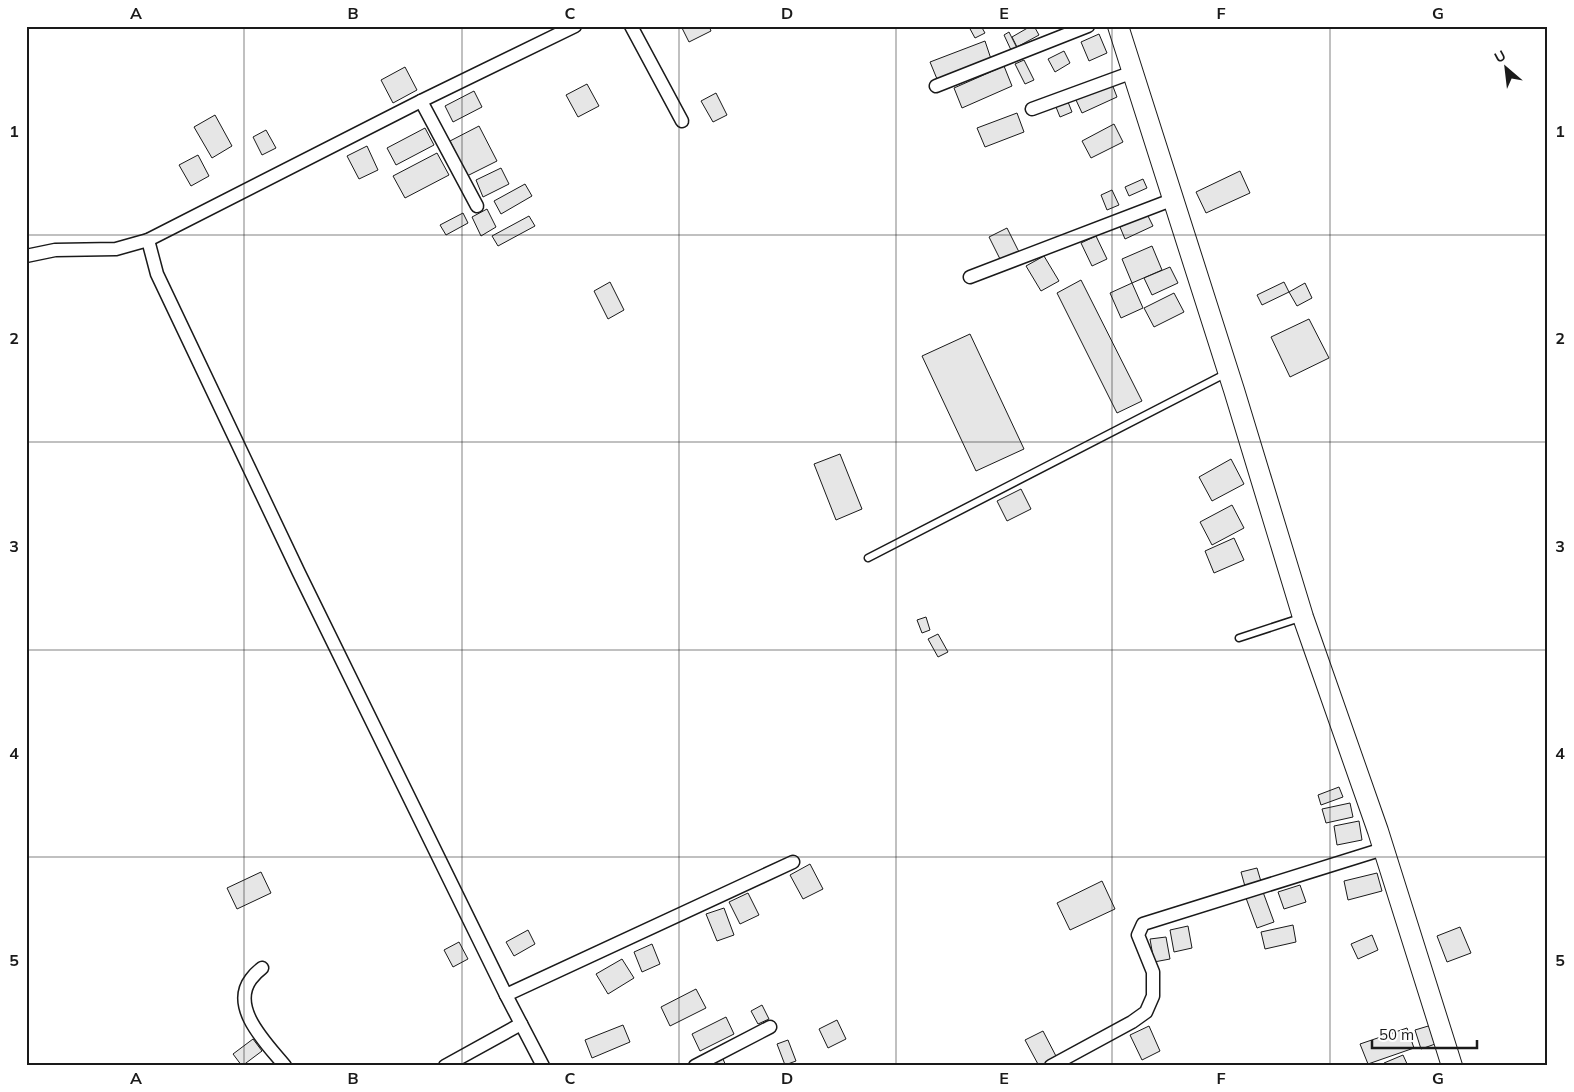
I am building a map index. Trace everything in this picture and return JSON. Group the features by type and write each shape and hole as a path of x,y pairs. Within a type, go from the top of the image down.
{"main road":[{"path":"1118,26 1174,199 1303,617 1383,850 1452,1066"}],"street":[{"path":"26,256 55,250 116,249 148,240 421,101 575,26"},
{"path":"631,26 682,121"},
{"path":"936,86 1088,26"},
{"path":"1032,109 1133,72"},
{"path":"421,101 477,206"},
{"path":"970,277 1174,199"},
{"path":"148,240 157,274 283,538 506,995 543,1066"},
{"path":"1051,1066 1132,1022 1146,1012 1153,996 1152,972 1138,935 1143,924 1383,850"},
{"path":"506,995 794,862"},
{"path":"262,968 250,980 245,992 246,1007 249,1019 256,1031 285,1066"},
{"path":"445,1066 521,1024"},
{"path":"695,1066 770,1027"}],"lane":[{"path":"868,558 1228,372"},
{"path":"1239,638 1303,617"}],"building":[{"path":"681,26 709,26 711,31 689,42"},
{"path":"981,26 985,33 975,38 969,27"},
{"path":"1034,26 1039,35 1017,47 1012,37"},
{"path":"1009,32 1017,48 1011,50 1004,35"},
{"path":"1099,34 1107,53 1089,61 1081,42"},
{"path":"985,41 991,59 937,79 930,62"},
{"path":"1064,51 1070,63 1055,72 1048,59"},
{"path":"1024,60 1034,80 1025,84 1015,64"},
{"path":"1004,66 1012,86 962,108 954,88"},
{"path":"405,67 417,90 393,103 381,80"},
{"path":"587,84 599,106 578,117 566,95"},
{"path":"1112,84 1117,97 1082,113 1076,100"},
{"path":"474,91 482,107 453,122 445,106"},
{"path":"716,93 727,115 713,122 701,101"},
{"path":"1068,102 1072,112 1060,117 1056,107"},
{"path":"1017,113 1024,132 985,147 977,128"},
{"path":"215,115 232,146 212,158 194,127"},
{"path":"1114,124 1123,142 1091,158 1082,141"},
{"path":"479,126 497,161 467,176 450,141"},
{"path":"425,128 434,145 396,165 387,148"},
{"path":"266,130 276,148 262,155 253,137"},
{"path":"367,146 378,170 359,179 347,156"},
{"path":"437,153 449,175 405,198 393,176"},
{"path":"198,155 209,176 191,186 179,165"},
{"path":"501,168 509,184 483,197 476,180"},
{"path":"1240,171 1250,193 1206,213 1196,192"},
{"path":"1143,179 1147,188 1129,196 1125,187"},
{"path":"525,184 532,196 501,214 494,201"},
{"path":"1112,190 1119,205 1107,210 1101,195"},
{"path":"487,209 496,227 481,236 472,217"},
{"path":"463,213 468,223 446,235 440,225"},
{"path":"1147,214 1153,226 1125,239 1120,227"},
{"path":"529,216 535,226 498,246 492,236"},
{"path":"1007,228 1019,252 1001,261 989,237"},
{"path":"1096,236 1107,259 1092,266 1081,243"},
{"path":"1152,246 1162,270 1132,283 1122,259"},
{"path":"1044,256 1059,281 1041,291 1026,266"},
{"path":"1170,267 1178,283 1152,295 1144,278"},
{"path":"1081,280 1142,401 1117,413 1057,293"},
{"path":"610,282 624,310 608,319 594,291"},
{"path":"1284,282 1289,292 1262,305 1257,295"},
{"path":"1132,283 1143,308 1121,318 1110,293"},
{"path":"1305,283 1312,298 1297,306 1289,292"},
{"path":"1174,293 1184,312 1154,327 1144,308"},
{"path":"1309,319 1329,358 1290,377 1271,337"},
{"path":"970,334 1024,449 976,471 922,356"},
{"path":"840,454 862,509 836,520 814,464"},
{"path":"1231,459 1244,484 1212,501 1199,477"},
{"path":"1021,489 1031,509 1007,521 997,501"},
{"path":"1232,505 1244,528 1212,545 1200,522"},
{"path":"1234,538 1244,560 1214,573 1205,551"},
{"path":"926,617 930,630 922,633 917,620"},
{"path":"938,634 948,652 938,657 928,639"},
{"path":"1339,787 1343,797 1321,805 1318,795"},
{"path":"1350,803 1353,817 1326,823 1322,809"},
{"path":"1359,821 1362,840 1337,845 1334,826"},
{"path":"810,864 823,889 803,899 790,875"},
{"path":"1257,868 1262,885 1246,890 1241,872"},
{"path":"261,872 271,893 237,909 227,888"},
{"path":"1377,873 1382,891 1348,900 1344,881"},
{"path":"1102,881 1115,909 1070,930 1057,903"},
{"path":"1300,885 1306,902 1284,909 1278,892"},
{"path":"1263,892 1274,922 1257,928 1246,898"},
{"path":"748,893 759,915 740,924 729,902"},
{"path":"724,908 734,935 717,941 706,914"},
{"path":"1293,925 1296,942 1265,949 1261,932"},
{"path":"1188,926 1192,948 1174,952 1170,930"},
{"path":"1460,927 1471,953 1447,962 1437,936"},
{"path":"528,930 535,944 514,956 506,942"},
{"path":"1372,935 1378,950 1358,959 1351,944"},
{"path":"1166,937 1170,959 1154,962 1150,939"},
{"path":"459,942 468,959 453,967 444,950"},
{"path":"652,944 660,964 642,972 634,952"},
{"path":"622,959 634,978 608,994 596,974"},
{"path":"696,989 706,1008 670,1026 661,1007"},
{"path":"762,1005 769,1019 758,1024 751,1011"},
{"path":"726,1017 734,1034 700,1051 692,1034"},
{"path":"837,1020 846,1039 828,1048 819,1029"},
{"path":"1435,1024 1441,1042 1421,1049 1415,1030"},
{"path":"623,1025 630,1042 592,1058 585,1040"},
{"path":"1149,1026 1160,1051 1142,1060 1130,1035"},
{"path":"1407,1028 1414,1048 1368,1064 1360,1044"},
{"path":"1043,1031 1058,1060 1048,1066 1039,1066 1025,1040"},
{"path":"253,1039 262,1051 242,1066 233,1054"},
{"path":"788,1040 796,1061 785,1065 777,1044"},
{"path":"1403,1055 1408,1066 1385,1066 1384,1063"},
{"path":"723,1059 726,1066 708,1066"}]}
